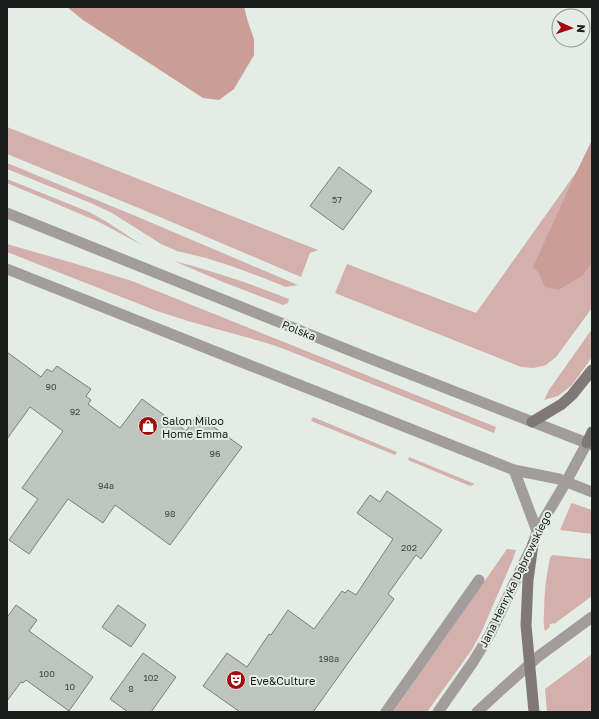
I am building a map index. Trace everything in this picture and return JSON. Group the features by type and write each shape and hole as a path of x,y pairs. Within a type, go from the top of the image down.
{"main road":[{"path":"532,422 562,404 572,396 592,370"},
{"path":"589,444 592,432"},
{"path":"533,544 528,580 526,625 534,712"}],"street":[{"name":"Polska","path":"7,213 371,359 589,444"},
{"path":"7,269 514,470 559,479 592,492"},
{"name":"Jana Henryka Dąbrowskiego","path":"438,712 473,662 490,634 533,544 537,531 589,444"},
{"path":"514,470 537,531"},
{"path":"386,712 479,580"},
{"path":"477,712 529,664 592,617"}],"shaded area":[{"path":"67,7 244,7 254,39 254,55 234,89 219,100 203,98 83,20"},
{"path":"7,127 318,250 310,253 301,277 7,154"},
{"path":"592,140 592,263 582,276 558,290 545,287 539,273 533,267"},
{"path":"592,150 592,308 556,357 546,365 534,368 521,367 335,293 347,264 476,313"},
{"path":"7,163 298,285 286,287 234,267 177,251 161,244 112,213 7,169"},
{"path":"7,179 89,212 142,245 97,221 7,183"},
{"path":"7,244 132,281 496,427 494,433 284,349 157,311 7,252"},
{"path":"174,261 218,273 261,288 289,299 288,303 283,305"},
{"path":"592,329 592,357 572,385 558,396 544,400 549,390"},
{"path":"313,417 397,452 395,455 311,421"},
{"path":"409,457 475,484 470,486 408,460"},
{"path":"572,503 592,510 592,534 560,530"},
{"path":"507,549 516,550 481,633 471,651 427,712 393,712"},
{"path":"552,555 592,559 592,596 554,624 549,625 550,627 545,631 546,578"},
{"path":"592,654 592,712 547,712 545,689"}],"building":[{"path":"339,167 372,191 343,230 310,206"},
{"path":"7,352 41,377 47,369 52,372 57,366 91,389 86,396 91,400 88,404 120,428 142,399 186,431 197,415 242,447 170,545 115,505 103,523 68,499 29,554 9,540 38,499 22,488 63,431 30,407 7,439"},
{"path":"387,491 442,530 421,559 416,555 400,577 388,594 394,599 313,712 240,712 203,686 227,653 247,667 269,634 271,635 288,610 314,629 342,591 345,593 348,590 356,595 393,539 357,513 370,495 380,502"},
{"path":"16,605 37,620 29,631 93,677 69,711 26,680 23,683 21,682 7,701 7,615 8,616"},
{"path":"118,605 146,625 131,647 102,627"},
{"path":"143,653 176,677 151,712 128,712 110,699"}],"place":[{"name":"Salon Miloo Home Emma","path":"148,426"},
{"name":"Eve&Culture","path":"236,680"}]}
